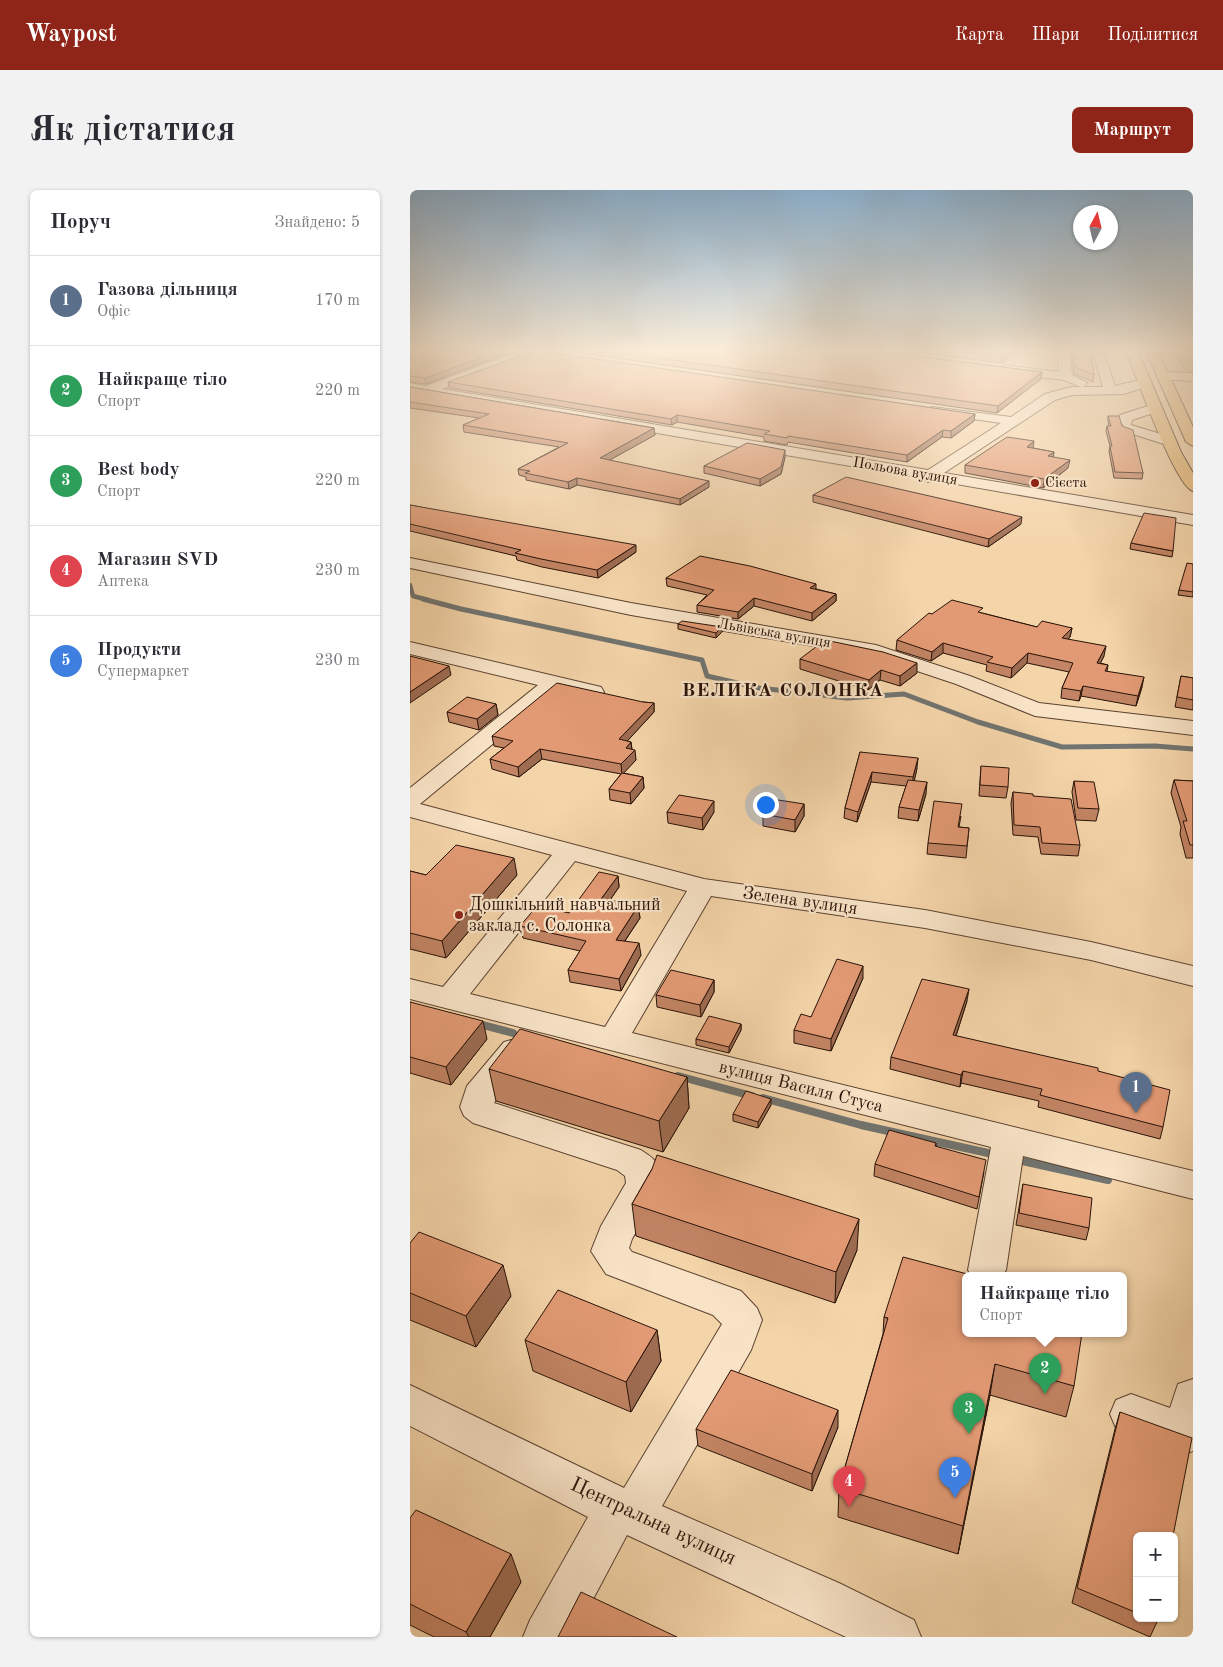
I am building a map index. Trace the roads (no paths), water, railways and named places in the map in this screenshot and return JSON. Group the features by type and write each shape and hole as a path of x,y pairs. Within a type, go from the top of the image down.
{"highway":[{"path":"1158,419 1193,486"},
{"path":"1183,419 1193,440"}],"street":[{"name":"Польова вулиця","path":"594,419 1193,520"},
{"path":"996,419 1013,421"},
{"path":"928,476 1017,419"},
{"path":"1125,419 1127,425 1169,442"},
{"name":"Львівська вулиця","path":"410,562 631,609 876,651 963,680 1035,709 1193,728"},
{"path":"410,579 431,567"},
{"path":"410,648 608,696"},
{"path":"410,800 553,683"},
{"name":"Зелена вулиця","path":"410,809 703,887 925,919 1091,952 1193,976"},
{"path":"450,999 569,851"},
{"path":"613,1040 703,887"},
{"name":"вулиця Василя Стуса","path":"410,989 1193,1185"},
{"path":"537,1021 480,1095 476,1107 485,1114 629,1160 642,1170 644,1184 614,1237 610,1251 619,1263 727,1303 742,1320 737,1337 625,1511 547,1637"},
{"path":"987,1270 1009,1139"},
{"path":"1131,1414 1184,1434 1193,1398"},
{"name":"Центральна вулиця","path":"410,1405 625,1511 897,1637"}],"waterway":[{"path":"410,585 413,596 428,600"},
{"path":"423,599 461,609 702,660 707,676 759,688 847,698 904,694 978,722 1062,747 1155,746 1193,749"},
{"path":"475,1023 513,1033"},
{"path":"678,1076 752,1096"},
{"path":"763,1098 861,1125 988,1153"},
{"path":"1013,1159 1108,1180"}],"place":[{"name":"Сієста","path":"1035,483"},
{"name":"Дошкільний навчальний заклад с. Солонка","path":"459,915"},
{"name":"Газова дільниця","path":"1136,1113"},
{"name":"Найкраще тіло","path":"1045,1394"},
{"name":"Best body","path":"969,1434"},
{"name":"Продукти","path":"955,1498"},
{"name":"Магазин SVD","path":"849,1507"}],"district":[{"name":"ВЕЛИКА СОЛОНКА","path":"783,691"}]}
